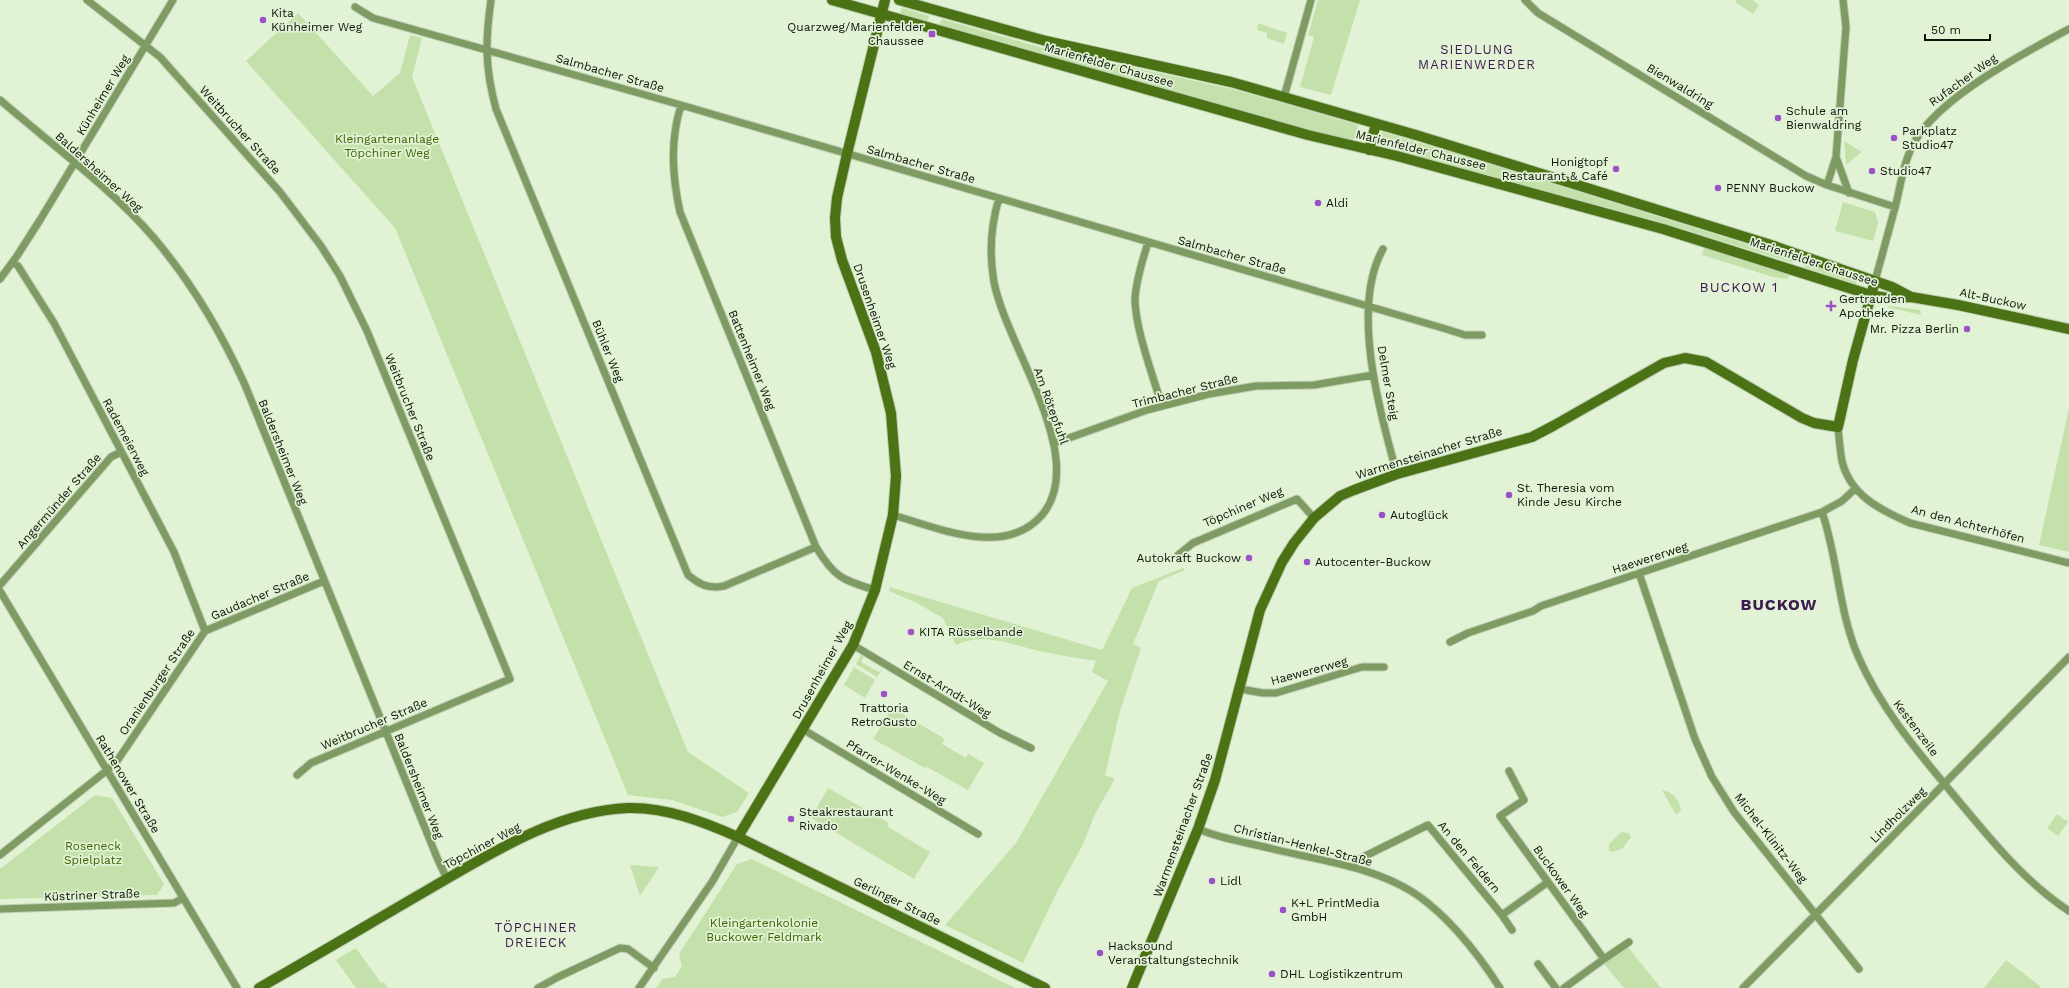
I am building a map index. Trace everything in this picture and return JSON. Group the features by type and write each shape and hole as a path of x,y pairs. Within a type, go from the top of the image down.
{"street":[{"name":"Weitbrucher Straße","path":"87,0 160,57 280,192 302,219 340,276 367,331 510,679 311,763 297,775"},
{"name":"Künheimer Weg","path":"0,278 13,262 173,0"},
{"name":"Bühler Weg","path":"491,0 486,50 489,82 496,109 688,575 703,586 713,588 724,586 816,547"},
{"name":"Marienfelder Chaussee","path":"832,0 1308,135 1663,229 1872,295 1887,298 1911,297"},
{"name":"Drusenheimer Weg","path":"639,988 712,882 804,730 853,645 875,590 894,515 896,476 891,413 876,352 842,260 836,237 835,218 837,198 847,154 885,0"},
{"name":"Marienfelder Chaussee","path":"899,0 1035,39 1186,71 1284,97 1534,170 1757,240 1892,287 1911,297"},
{"path":"1284,97 1311,0"},
{"name":"Bienwaldring","path":"1525,0 1538,13 1806,176 1849,193 1895,207"},
{"path":"1827,185 1836,157 1846,27 1843,0"},
{"name":"Salmbacher Straße","path":"355,6 373,18 681,105 1466,335 1482,334"},
{"name":"Rufacher Weg","path":"1872,295 1908,156 1916,140 1933,117 1973,86 2013,60 2069,29"},
{"name":"Baldersheimer Weg","path":"0,100 120,203 153,237 178,268 213,320 245,385 447,879"},
{"name":"Battenheimer Weg","path":"681,105 674,132 672,156 673,175 680,212 816,547 835,574 847,581 875,590"},
{"path":"1369,150 1376,124"},
{"path":"1836,157 1849,193"},
{"name":"Am Rötepfuhl","path":"894,515 969,536 995,537 1022,530 1041,516 1053,496 1058,472 1055,443 1001,308 994,282 991,255 992,232 999,198"},
{"path":"1148,242 1137,281 1136,308 1140,328 1162,406"},
{"name":"Delmer Steig","path":"1383,249 1374,269 1369,306 1370,342 1373,376 1382,419 1397,474"},
{"name":"Rademeierweg","path":"13,262 18,266 54,323 174,552 205,631"},
{"name":"An den Achterhöfen","path":"1872,295 1853,360 1838,427 1842,462 1855,489 1880,510 1910,523 2069,563"},
{"name":"Alt-Buckow","path":"1911,297 1958,305 2069,329"},
{"name":"Warmensteinacher Straße","path":"1132,988 1198,829 1227,742 1252,635 1272,582 1294,543 1314,518 1340,496 1397,474 1532,437 1573,415 1651,368 1678,358 1691,358 1706,362 1802,418 1814,423 1838,427"},
{"name":"Trimbacher Straße","path":"1055,443 1162,406 1209,394 1248,387 1314,386 1373,376"},
{"name":"Angermünder Straße","path":"0,585 111,457 121,452"},
{"name":"Haewererweg","path":"1450,642 1468,633 1533,611 1541,606 1822,512 1842,500 1855,489"},
{"name":"Töpchiner Weg","path":"1178,555 1193,543 1297,499 1314,518"},
{"name":"Kestenzeile","path":"1822,512 1840,597 1858,656 1880,699 1944,783 2017,868 2046,895 2069,911"},
{"name":"Michel-Klinitz-Weg","path":"1639,573 1695,739 1712,776 1734,812 1816,913 1824,926 1859,969"},
{"name":"Gaudacher Straße","path":"205,631 324,581"},
{"name":"Rathenower Straße","path":"0,591 237,988"},
{"name":"Oranienburger Straße","path":"0,855 108,771 123,753 205,631"},
{"name":"Ernst-Arndt-Weg","path":"853,645 1000,733 1031,748"},
{"name":"Lindholzweg","path":"1743,988 2069,657"},
{"name":"Haewererweg","path":"1240,688 1263,694 1276,693 1362,667 1384,667"},
{"name":"Pfarrer-Wenke-Weg","path":"804,730 978,834"},
{"name":"Buckower Weg","path":"1509,771 1524,800 1497,818 1548,882 1604,959"},
{"name":"Töpchiner Weg","path":"259,988 447,879 517,841 581,815 606,810 633,808 665,812 702,821 738,837"},
{"name":"An den Feldern","path":"1355,868 1357,860 1428,825 1502,915 1512,930"},
{"name":"Christian-Henkel-Straße","path":"1198,829 1284,852 1355,868 1402,886 1424,899 1444,918 1474,952 1500,988"},
{"name":"Gerlinger Straße","path":"738,837 1045,988"},
{"path":"1502,915 1548,882"},
{"name":"Küstriner Straße","path":"0,909 151,905 174,903 184,898"},
{"path":"1564,988 1629,942"},
{"path":"538,988 620,948 628,949 654,968"},
{"path":"1538,964 1556,988"}],"green space":[{"path":"1318,0 1360,0 1331,95 1300,87 1314,37 1308,35"},
{"path":"1737,0 1752,0 1759,5 1753,14 1735,2"},
{"path":"902,8 929,16 927,22 900,14"},
{"name":"Kleingartenanlage Töpchiner Weg","path":"298,13 373,96 400,73 410,35 422,38 412,77 688,752 749,793 737,812 722,817 672,800 628,795 395,228 246,61"},
{"path":"942,19 1039,47 1232,89 1358,125 1354,141 1321,134 939,25"},
{"path":"1258,23 1287,33 1284,44 1267,38 1267,33 1257,30"},
{"path":"1382,132 1477,160 1794,259 1793,263 1657,221 1379,146 1377,143"},
{"path":"1844,141 1862,152 1846,165"},
{"path":"1843,202 1875,212 1878,223 1873,241 1835,231"},
{"path":"1704,248 1789,275 1788,279 1773,277 1702,255"},
{"path":"1806,262 1857,281 1856,284 1804,267"},
{"path":"1887,307 1920,310 1921,315"},
{"path":"2069,408 2069,552 2039,545"},
{"path":"1183,568 1185,570 1159,581 1133,644 1141,648 1120,711 1105,775 1115,779 1095,814 1083,844 1056,894 1023,963 945,925 1016,843 1108,681 1092,672 1096,661 1039,651 997,640 977,639 956,645 943,618 915,602 889,591 890,587 1102,650 1132,588"},
{"path":"861,655 864,656 861,662 879,672 883,668 877,677 856,664"},
{"path":"854,667 875,680 865,698 844,685"},
{"path":"892,708 945,739 942,744 966,758 968,754 984,763 968,790 873,739"},
{"path":"828,788 889,823 888,827 930,852 914,879 811,818"},
{"path":"1662,790 1669,792 1677,799 1681,810 1676,815"},
{"name":"Roseneck Spielplatz","path":"95,795 112,798 164,884 157,895 0,899 0,869"},
{"path":"2057,814 2068,822 2058,836 2047,828"},
{"path":"1621,832 1629,833 1631,837 1622,849 1612,852 1609,850 1609,844"},
{"name":"Kleingartenkolonie Buckower Feldmark","path":"752,859 1015,988 656,988 662,979 675,977 682,966 679,954 737,864"},
{"path":"630,865 659,867 640,896"},
{"path":"1627,946 1661,988 1624,988 1604,964"},
{"path":"356,948 381,983 384,982 388,988 356,988 336,960"},
{"path":"2006,960 2041,987 1984,988"}],"place":[{"name":"Kita Künheimer Weg","path":"263,20"},
{"name":"Quarzweg/Marienfelder Chaussee","path":"932,34"},
{"name":"Schule am Bienwaldring","path":"1778,118"},
{"name":"Parkplatz Studio47","path":"1894,138"},
{"name":"Honigtopf Restaurant & Café","path":"1616,169"},
{"name":"Studio47","path":"1872,171"},
{"name":"PENNY Buckow","path":"1718,188"},
{"name":"Aldi","path":"1318,203"},
{"name":"Gertrauden Apotheke","path":"1831,306"},
{"name":"Mr. Pizza Berlin","path":"1967,329"},
{"name":"St. Theresia vom Kinde Jesu Kirche","path":"1509,495"},
{"name":"Autoglück","path":"1382,515"},
{"name":"Autokraft Buckow","path":"1249,558"},
{"name":"Autocenter-Buckow","path":"1307,562"},
{"name":"KITA Rüsselbande","path":"911,632"},
{"name":"Trattoria RetroGusto","path":"884,694"},
{"name":"Steakrestaurant Rivado","path":"791,819"},
{"name":"Lidl","path":"1212,881"},
{"name":"K+L PrintMedia GmbH","path":"1283,910"},
{"name":"Hacksound Veranstaltungstechnik","path":"1100,953"},
{"name":"DHL Logistikzentrum","path":"1272,974"}],"district":[{"name":"SIEDLUNG MARIENWERDER","path":"1477,56"},
{"name":"BUCKOW 1","path":"1739,287"},
{"name":"BUCKOW","path":"1779,604"},
{"name":"TÖPCHINER DREIECK","path":"536,934"}]}
